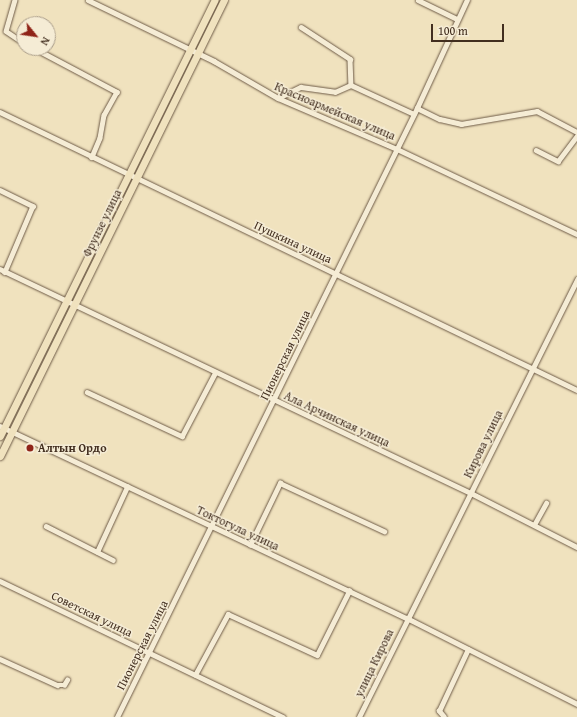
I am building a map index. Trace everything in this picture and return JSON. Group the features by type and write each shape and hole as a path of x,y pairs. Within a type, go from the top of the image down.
{"main road":[{"name":"Фрунзе улица","path":"0,436 2,427 215,0"},
{"name":"Фрунзе улица","path":"0,456 224,0"}],"street":[{"path":"15,0 6,30 16,37"},
{"name":"Красноармейская улица","path":"88,0 198,54 278,98 397,149 577,234"},
{"path":"418,0 457,19"},
{"name":"Пионерская улица","path":"117,717 212,527 397,149 467,0"},
{"path":"301,27 350,59 351,85"},
{"path":"49,56 117,92 104,115 100,138 92,157"},
{"path":"278,98 301,87 335,92 351,85 414,114"},
{"path":"417,108 440,119 461,124 536,111 577,132"},
{"name":"Пушкина улица","path":"0,112 136,179 577,390"},
{"path":"536,150 558,161 577,136"},
{"path":"0,190 33,206 5,272"},
{"name":"Ала Арчинская улица","path":"0,269 65,302 471,493 577,547"},
{"name":"Кирова улица","path":"407,618 471,493 531,368 577,279"},
{"path":"87,392 182,436 215,373"},
{"name":"Токтогула улица","path":"2,427 407,618 577,704"},
{"path":"250,545 280,483 384,531"},
{"path":"97,552 127,487"},
{"path":"534,525 546,503"},
{"path":"46,526 114,560"},
{"name":"Советская улица","path":"0,581 284,717"},
{"path":"195,675 228,614 317,655 349,591"},
{"name":"улица Кирова","path":"359,717 407,618"},
{"path":"444,717 439,711 468,648"},
{"path":"0,659 57,685 64,685 67,680"}],"place":[{"name":"Алтын Ордо","path":"30,448"}]}
